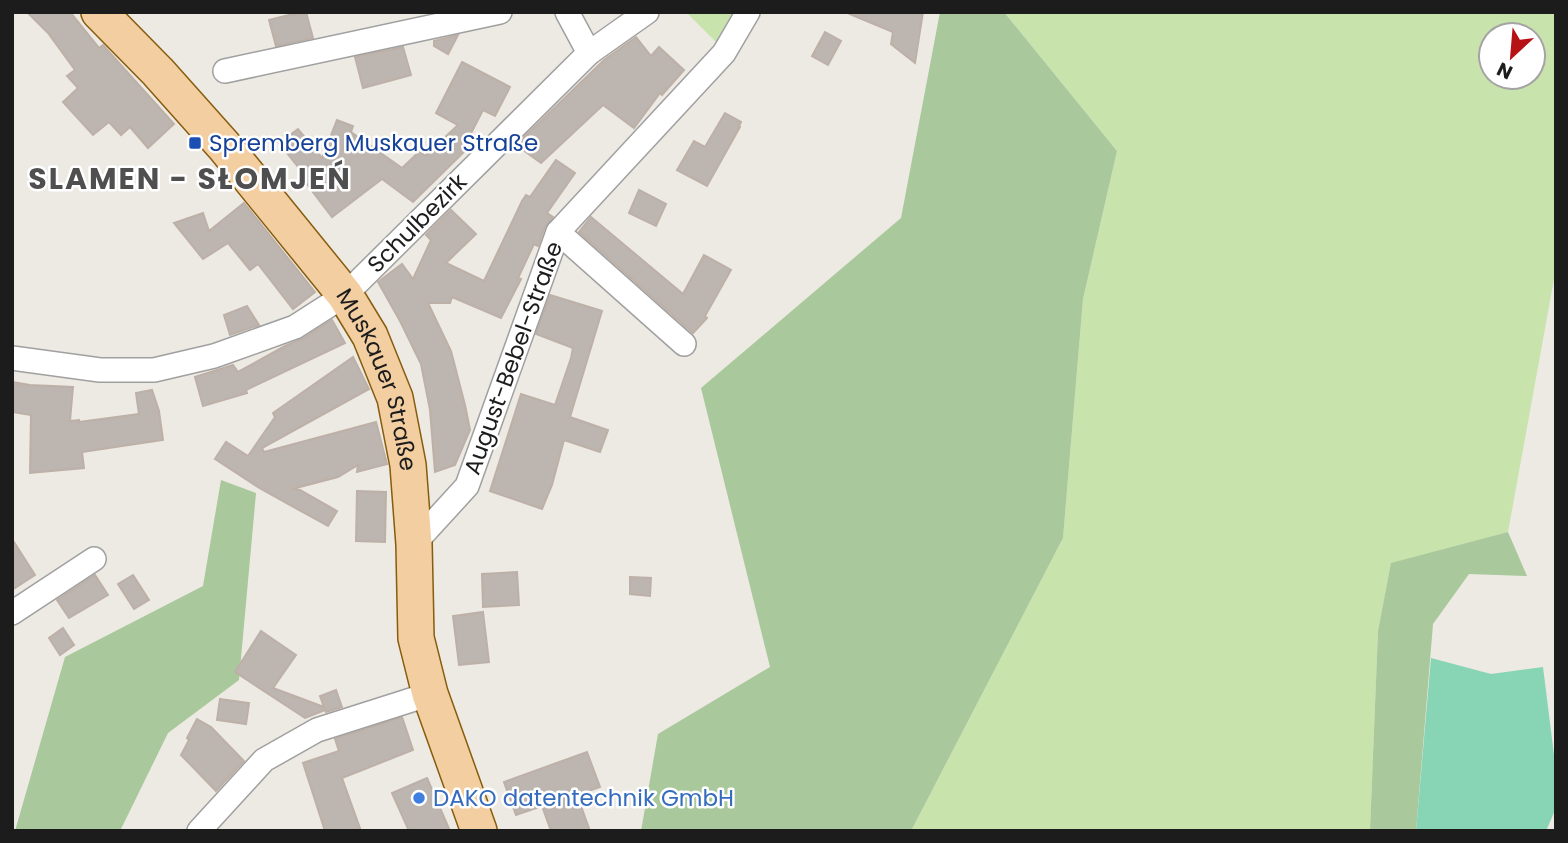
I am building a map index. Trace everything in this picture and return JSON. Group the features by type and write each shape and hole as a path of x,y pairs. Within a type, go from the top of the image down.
{"main road":[{"name":"Muskauer Straße","path":"99,12 189,105 345,295 370,336 395,398 408,464 414,544 416,638 430,694 479,831"}],"street":[{"path":"225,71 500,12"},
{"path":"567,12 589,53"},
{"name":"Schulbezirk","path":"12,358 100,370 154,370 214,356 295,327 345,295 589,53 647,12"},
{"name":"August-Bebel-Straße","path":"414,544 467,486 558,232 724,53 748,12"},
{"path":"558,232 684,344"},
{"path":"12,613 94,559"},
{"path":"199,831 264,760 317,730 430,694"}],"green space":[{"path":"686,12 736,12 716,42"},
{"path":"940,12 1004,12 1117,151 1083,299 1063,538 911,831 641,831 658,734 770,667 701,388 901,218"},
{"path":"1004,12 1556,12 1556,268 1508,532 1391,564 1378,631 1370,831 911,831 1063,538 1083,299 1117,151"},
{"path":"221,480 256,493 239,680 168,733 120,831 15,831 65,657 203,586"},
{"path":"1508,532 1527,576 1469,574 1433,624 1416,831 1370,831 1378,631 1391,563"},
{"path":"1431,658 1491,674 1543,667 1556,771 1556,808 1546,831 1416,831"}],"building":[{"path":"27,12 70,12 99,48 103,45 174,124 148,148 130,127 121,135 109,122 93,135 63,102 78,88 67,76 75,70 48,33"},
{"path":"306,12 313,38 276,46 269,20"},
{"path":"845,12 923,12 915,63 891,44 893,32"},
{"path":"825,32 841,41 828,65 812,56"},
{"path":"458,35 448,54 434,46 434,41"},
{"path":"636,37 651,56 659,47 684,70 662,95 660,93 634,128 603,105 541,163 516,145 604,60"},
{"path":"403,47 411,75 363,88 355,57"},
{"path":"462,62 510,87 495,116 483,110 467,141 472,144 413,202 382,179 332,217 303,179 306,177 279,143 298,129 322,158 337,120 353,126 351,132 402,168 420,151 425,156 430,151 438,150 438,144 458,125 436,113"},
{"path":"725,113 741,122 740,127 707,186 677,170 694,141 705,147"},
{"path":"556,160 575,173 547,213 553,217 545,227 538,246 534,244 518,278 521,279 501,318 452,297 450,303 428,303 451,351 470,430 455,465 435,472 430,410 421,364 378,282 402,264 413,279 431,240 426,235 451,210 476,234 446,263 484,281 522,201 526,195 530,197"},
{"path":"639,190 666,204 656,226 629,213"},
{"path":"244,203 315,292 293,309 258,264 250,270 228,243 203,259 174,223 203,213 209,231"},
{"path":"591,217 683,294 704,255 731,270 705,316 707,318 693,333 579,232"},
{"path":"550,295 602,311 570,417 608,430 600,452 564,440 552,485 542,509 490,491 521,394 555,405 571,358 573,348 536,334"},
{"path":"247,306 259,325 230,335 224,315"},
{"path":"332,320 345,343 246,390 247,393 203,406 195,377 233,365 238,372 302,339"},
{"path":"353,357 369,389 262,448 264,452 376,422 387,464 357,472 358,465 338,477 292,489 300,490 337,511 328,526 261,489 215,459 226,442 248,456 275,417 273,413"},
{"path":"12,382 73,387 70,421 79,422 139,414 136,393 152,390 159,411 163,440 82,452 84,468 30,473 31,415 12,412"},
{"path":"357,491 386,492 385,542 356,541"},
{"path":"12,539 35,575 12,590"},
{"path":"517,572 519,605 483,607 482,574"},
{"path":"95,575 108,595 69,618 57,600"},
{"path":"133,575 149,600 134,609 118,584"},
{"path":"630,577 651,578 650,596 630,594"},
{"path":"483,612 489,662 459,665 453,616"},
{"path":"63,628 74,645 60,655 49,638"},
{"path":"261,631 296,655 273,688 324,707 320,696 336,690 342,707 305,718 235,672"},
{"path":"220,699 249,703 246,724 217,720"},
{"path":"402,717 413,750 342,778 361,831 325,831 303,763 339,751 335,739"},
{"path":"197,719 211,727 244,761 216,791 181,755"},
{"path":"587,752 600,787 577,795 590,831 551,831 542,806 516,815 504,782"},
{"path":"427,778 450,831 409,831 392,793"}],"place":[{"name":"Spremberg Muskauer Straße","path":"195,143"},
{"name":"DAKO datentechnik GmbH","path":"419,798"}],"district":[{"name":"SLAMEN - SŁOMJEŃ","path":"190,178"}]}
